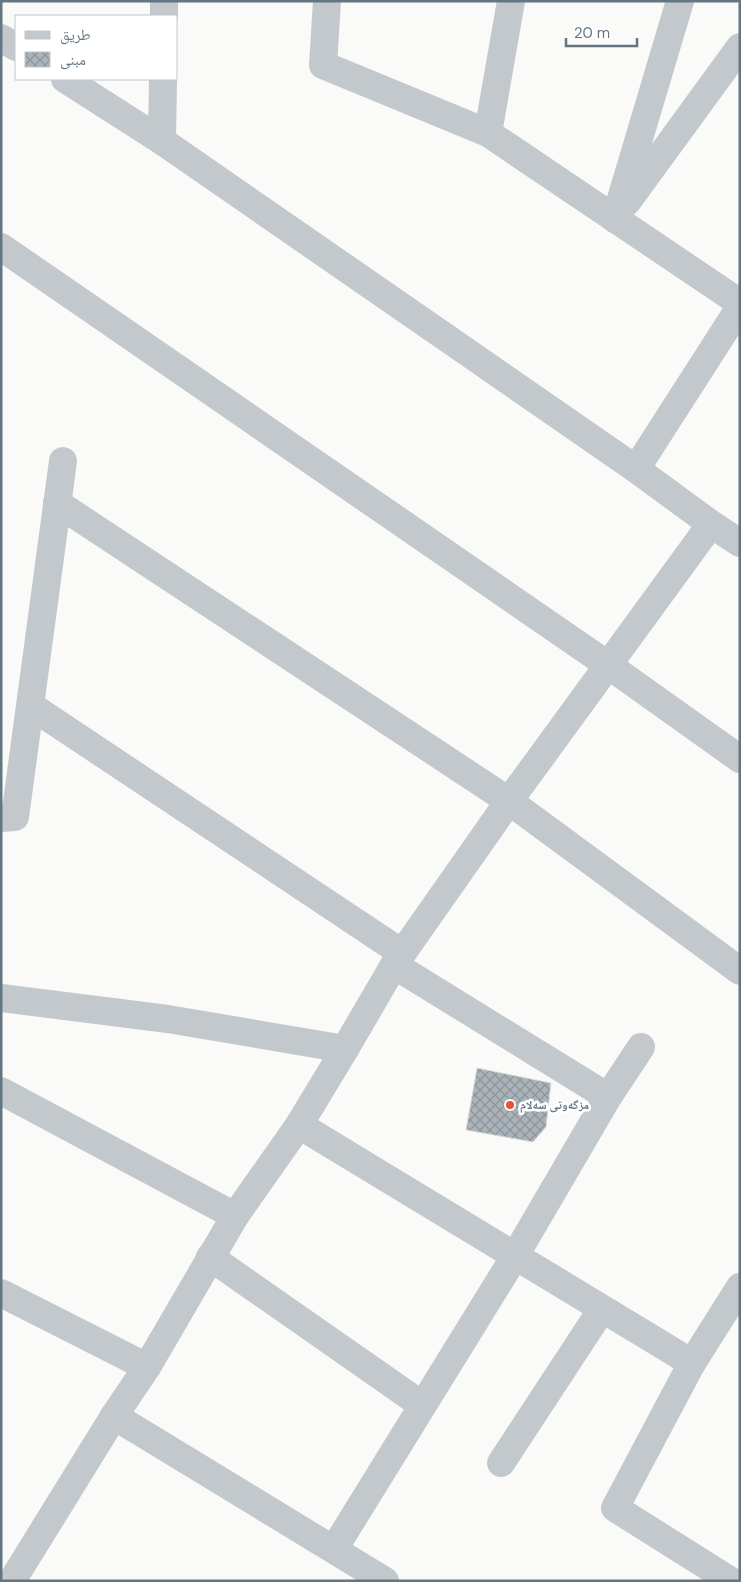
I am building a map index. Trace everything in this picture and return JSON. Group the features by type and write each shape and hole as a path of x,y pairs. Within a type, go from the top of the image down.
{"street":[{"path":"164,1 164,15"},
{"path":"327,1 323,65 488,133 740,303"},
{"path":"488,133 511,1"},
{"path":"615,219 680,1"},
{"path":"1,38 15,46"},
{"path":"615,219 740,47"},
{"path":"67,80 162,141 636,469 711,524 740,542"},
{"path":"162,141 163,80"},
{"path":"1,247 608,665 740,759"},
{"path":"636,469 740,308"},
{"path":"1,818 15,817 63,461"},
{"path":"58,503 509,801 740,971"},
{"path":"12,1581 114,1416 146,1368 235,1216 299,1125 398,959 509,801 711,524"},
{"path":"31,706 398,959 608,1097"},
{"path":"1,998 168,1019 345,1049"},
{"path":"334,1549 515,1256 608,1097 641,1047"},
{"path":"1,1091 235,1216"},
{"path":"299,1125 692,1363"},
{"path":"210,1257 422,1405"},
{"path":"731,1581 614,1508 692,1363 740,1287"},
{"path":"1,1293 146,1368"},
{"path":"501,1463 602,1309"},
{"path":"114,1416 385,1581"}],"building":[{"name":"مزگەوتی سەلام","path":"477,1068 551,1083 546,1127 533,1142 466,1130"}],"place":[{"name":"مزگەوتی سەلام","path":"510,1105"}]}
